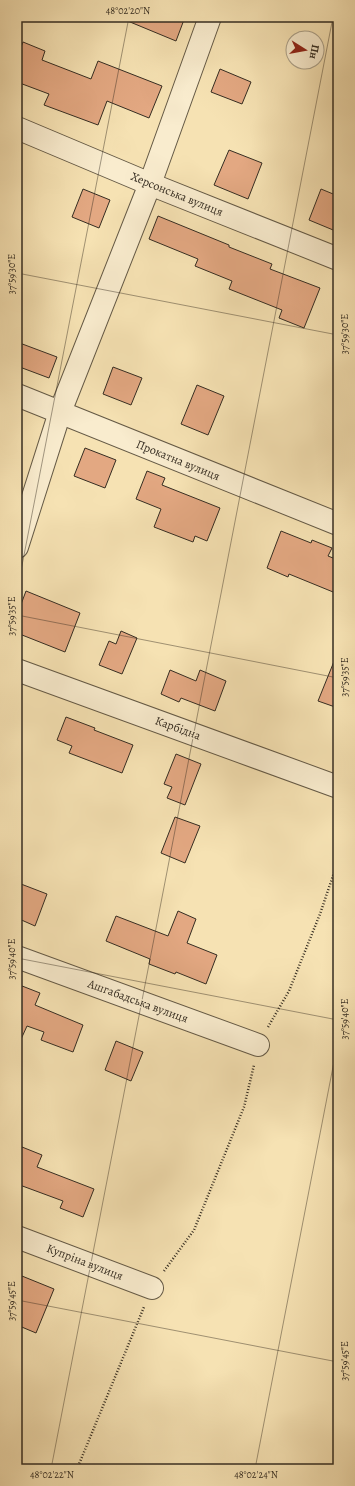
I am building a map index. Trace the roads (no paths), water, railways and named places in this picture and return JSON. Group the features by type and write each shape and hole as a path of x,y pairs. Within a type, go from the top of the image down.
{"street":[{"path":"17,547 60,412 150,184 210,17"},
{"name":"Херсонська вулиця","path":"17,128 150,184 338,259"},
{"name":"Прокатна вулиця","path":"17,395 338,524"},
{"name":"Карбідна","path":"17,670 338,787"},
{"name":"Ашгабадська вулиця","path":"17,957 258,1045"},
{"name":"Купріна вулиця","path":"17,1236 152,1288"}]}
